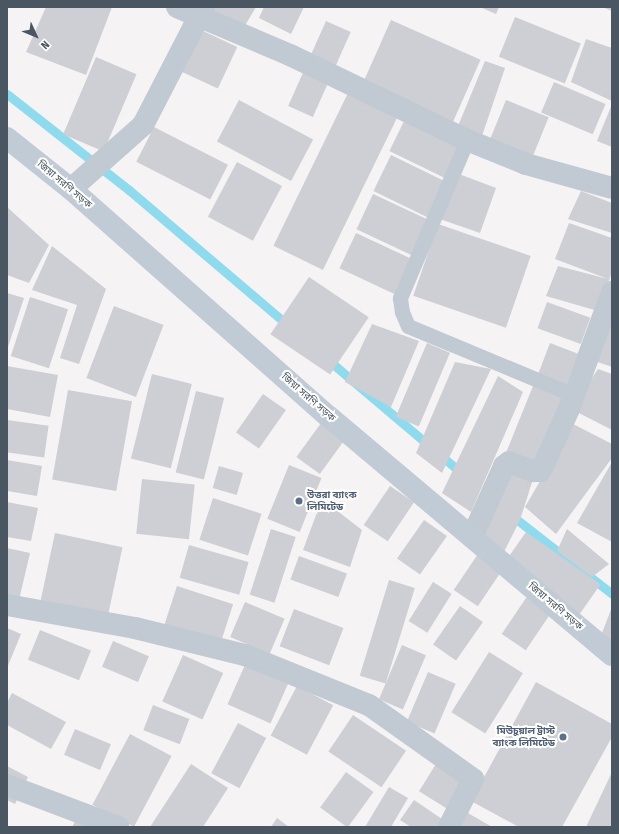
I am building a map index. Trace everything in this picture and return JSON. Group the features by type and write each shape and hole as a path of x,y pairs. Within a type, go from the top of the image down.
{"main road":[{"name":"জিয়া সরণি সড়ক","path":"7,138 71,189 328,416 612,655"}],"street":[{"path":"177,7 202,12 467,140 526,164 612,188"},
{"path":"71,189 143,125 202,12"},
{"path":"472,537 504,466 509,462 533,471 540,471 574,394 612,292"},
{"path":"7,605 135,628 245,656 369,705 473,779 448,827"},
{"path":"7,785 118,827"}],"lane":[{"path":"467,140 400,298 402,312 408,326 574,394"}],"building":[{"path":"46,7 112,7 86,75 26,52"},
{"path":"211,7 256,7 243,29 210,9"},
{"path":"264,7 304,7 291,34 259,18"},
{"path":"480,7 499,7 496,14"},
{"path":"602,7 612,7 612,11"},
{"path":"515,17 581,44 565,83 499,57"},
{"path":"391,20 481,60 450,128 360,89"},
{"path":"326,21 351,32 313,117 288,106"},
{"path":"201,30 237,47 218,89 182,72"},
{"path":"586,39 612,48 612,101 571,82"},
{"path":"96,57 137,74 104,152 63,134"},
{"path":"485,61 505,68 482,136 458,126"},
{"path":"554,82 606,104 593,134 541,112"},
{"path":"348,93 397,117 323,270 273,246"},
{"path":"239,100 313,139 291,181 217,141"},
{"path":"506,100 549,117 533,157 490,140"},
{"path":"612,104 612,147 597,141"},
{"path":"407,115 463,142 445,178 389,151"},
{"path":"154,127 228,165 210,199 136,162"},
{"path":"391,155 446,182 428,218 373,191"},
{"path":"237,162 282,186 253,241 208,217"},
{"path":"459,174 496,188 480,233 437,218"},
{"path":"581,191 612,203 612,233 568,219"},
{"path":"373,194 428,220 412,255 357,229"},
{"path":"7,207 49,245 29,283 7,275"},
{"path":"569,223 612,238 612,272 598,311 546,296 558,266 608,279 555,259"},
{"path":"438,224 531,256 506,328 413,296"},
{"path":"356,233 411,259 395,294 340,268"},
{"path":"52,246 106,289 79,364 60,358 77,305 32,290"},
{"path":"309,277 369,317 330,374 270,334"},
{"path":"7,293 24,298 7,350"},
{"path":"30,297 68,309 49,368 11,356"},
{"path":"547,302 590,318 581,344 537,328"},
{"path":"114,306 163,325 136,397 86,378"},
{"path":"372,324 419,341 391,407 345,382"},
{"path":"606,324 612,326 612,367 589,359"},
{"path":"427,343 450,353 419,426 396,417"},
{"path":"550,343 578,354 565,386 537,376"},
{"path":"455,362 491,369 442,473 416,453"},
{"path":"7,366 58,375 50,417 7,409"},
{"path":"598,369 612,374 612,430 571,409"},
{"path":"152,374 192,384 171,468 131,458"},
{"path":"498,376 523,392 471,512 442,493"},
{"path":"533,386 565,399 539,464 507,451"},
{"path":"68,390 132,401 116,491 52,480"},
{"path":"196,391 224,398 204,480 176,473"},
{"path":"263,394 286,410 259,449 236,433"},
{"path":"324,419 347,436 320,474 296,457"},
{"path":"7,420 49,426 44,458 7,452"},
{"path":"573,424 612,444 612,458 556,534 525,507"},
{"path":"7,460 42,466 37,496 7,491"},
{"path":"612,462 612,542 577,523"},
{"path":"289,465 321,478 300,532 267,519"},
{"path":"219,466 243,473 237,495 213,488"},
{"path":"510,469 533,479 520,520 504,552 474,537"},
{"path":"142,479 195,485 189,539 136,534"},
{"path":"390,486 414,502 388,541 364,525"},
{"path":"213,498 262,514 248,556 199,540"},
{"path":"322,499 362,530 350,567 303,550"},
{"path":"7,502 38,508 31,541 7,537"},
{"path":"424,520 447,536 420,575 397,559"},
{"path":"271,529 296,537 274,603 250,595"},
{"path":"567,529 609,564 592,577 557,551"},
{"path":"526,532 601,584 578,616 504,564"},
{"path":"55,533 122,547 108,616 40,601"},
{"path":"189,545 249,562 239,595 180,578"},
{"path":"7,548 30,553 19,600 7,597"},
{"path":"480,551 504,567 478,606 454,590"},
{"path":"299,556 347,573 338,597 290,579"},
{"path":"389,580 415,588 386,684 360,676"},
{"path":"433,582 452,594 427,633 409,621"},
{"path":"177,586 233,604 220,644 164,626"},
{"path":"528,595 552,611 526,650 502,634"},
{"path":"245,602 285,619 270,654 230,637"},
{"path":"460,606 483,622 456,661 433,645"},
{"path":"612,607 612,652 597,646"},
{"path":"294,609 343,628 329,665 280,646"},
{"path":"7,628 21,634 7,668"},
{"path":"40,630 91,651 79,680 28,660"},
{"path":"113,641 149,656 138,682 102,667"},
{"path":"402,645 426,655 403,709 379,699"},
{"path":"489,652 523,673 485,733 451,712"},
{"path":"183,655 223,673 202,719 162,702"},
{"path":"245,665 288,684 270,723 228,704"},
{"path":"428,672 456,684 435,733 407,722"},
{"path":"536,682 612,724 612,737 562,827 519,827 471,801"},
{"path":"297,686 333,705 307,755 271,735"},
{"path":"12,693 66,722 51,749 7,725 7,703"},
{"path":"153,705 189,719 180,744 143,730"},
{"path":"353,715 406,751 381,787 328,751"},
{"path":"238,723 266,738 239,788 211,773"},
{"path":"75,729 111,744 100,770 64,755"},
{"path":"130,734 171,756 134,827 92,805"},
{"path":"191,764 228,788 203,827 150,827"},
{"path":"436,764 467,783 450,810 419,791"},
{"path":"7,766 28,777 15,804 7,800"},
{"path":"346,772 374,792 348,827 320,808"},
{"path":"612,772 612,827 586,827"},
{"path":"389,787 408,798 391,827 365,827"},
{"path":"414,800 442,819 437,827 411,827 400,820"},
{"path":"468,813 492,827 461,827"},
{"path":"78,816 97,827 72,827"},
{"path":"277,818 289,827 271,827"}],"waterway":[{"path":"7,94 129,190 289,326"},
{"path":"327,359 464,475"},
{"path":"511,515 612,594"}],"place":[{"name":"উত্তরা ব্যাংক লিমিটেড","path":"299,501"},
{"name":"মিউচুয়াল ট্রাস্ট ব্যাংক লিমিটেড","path":"563,737"}]}
